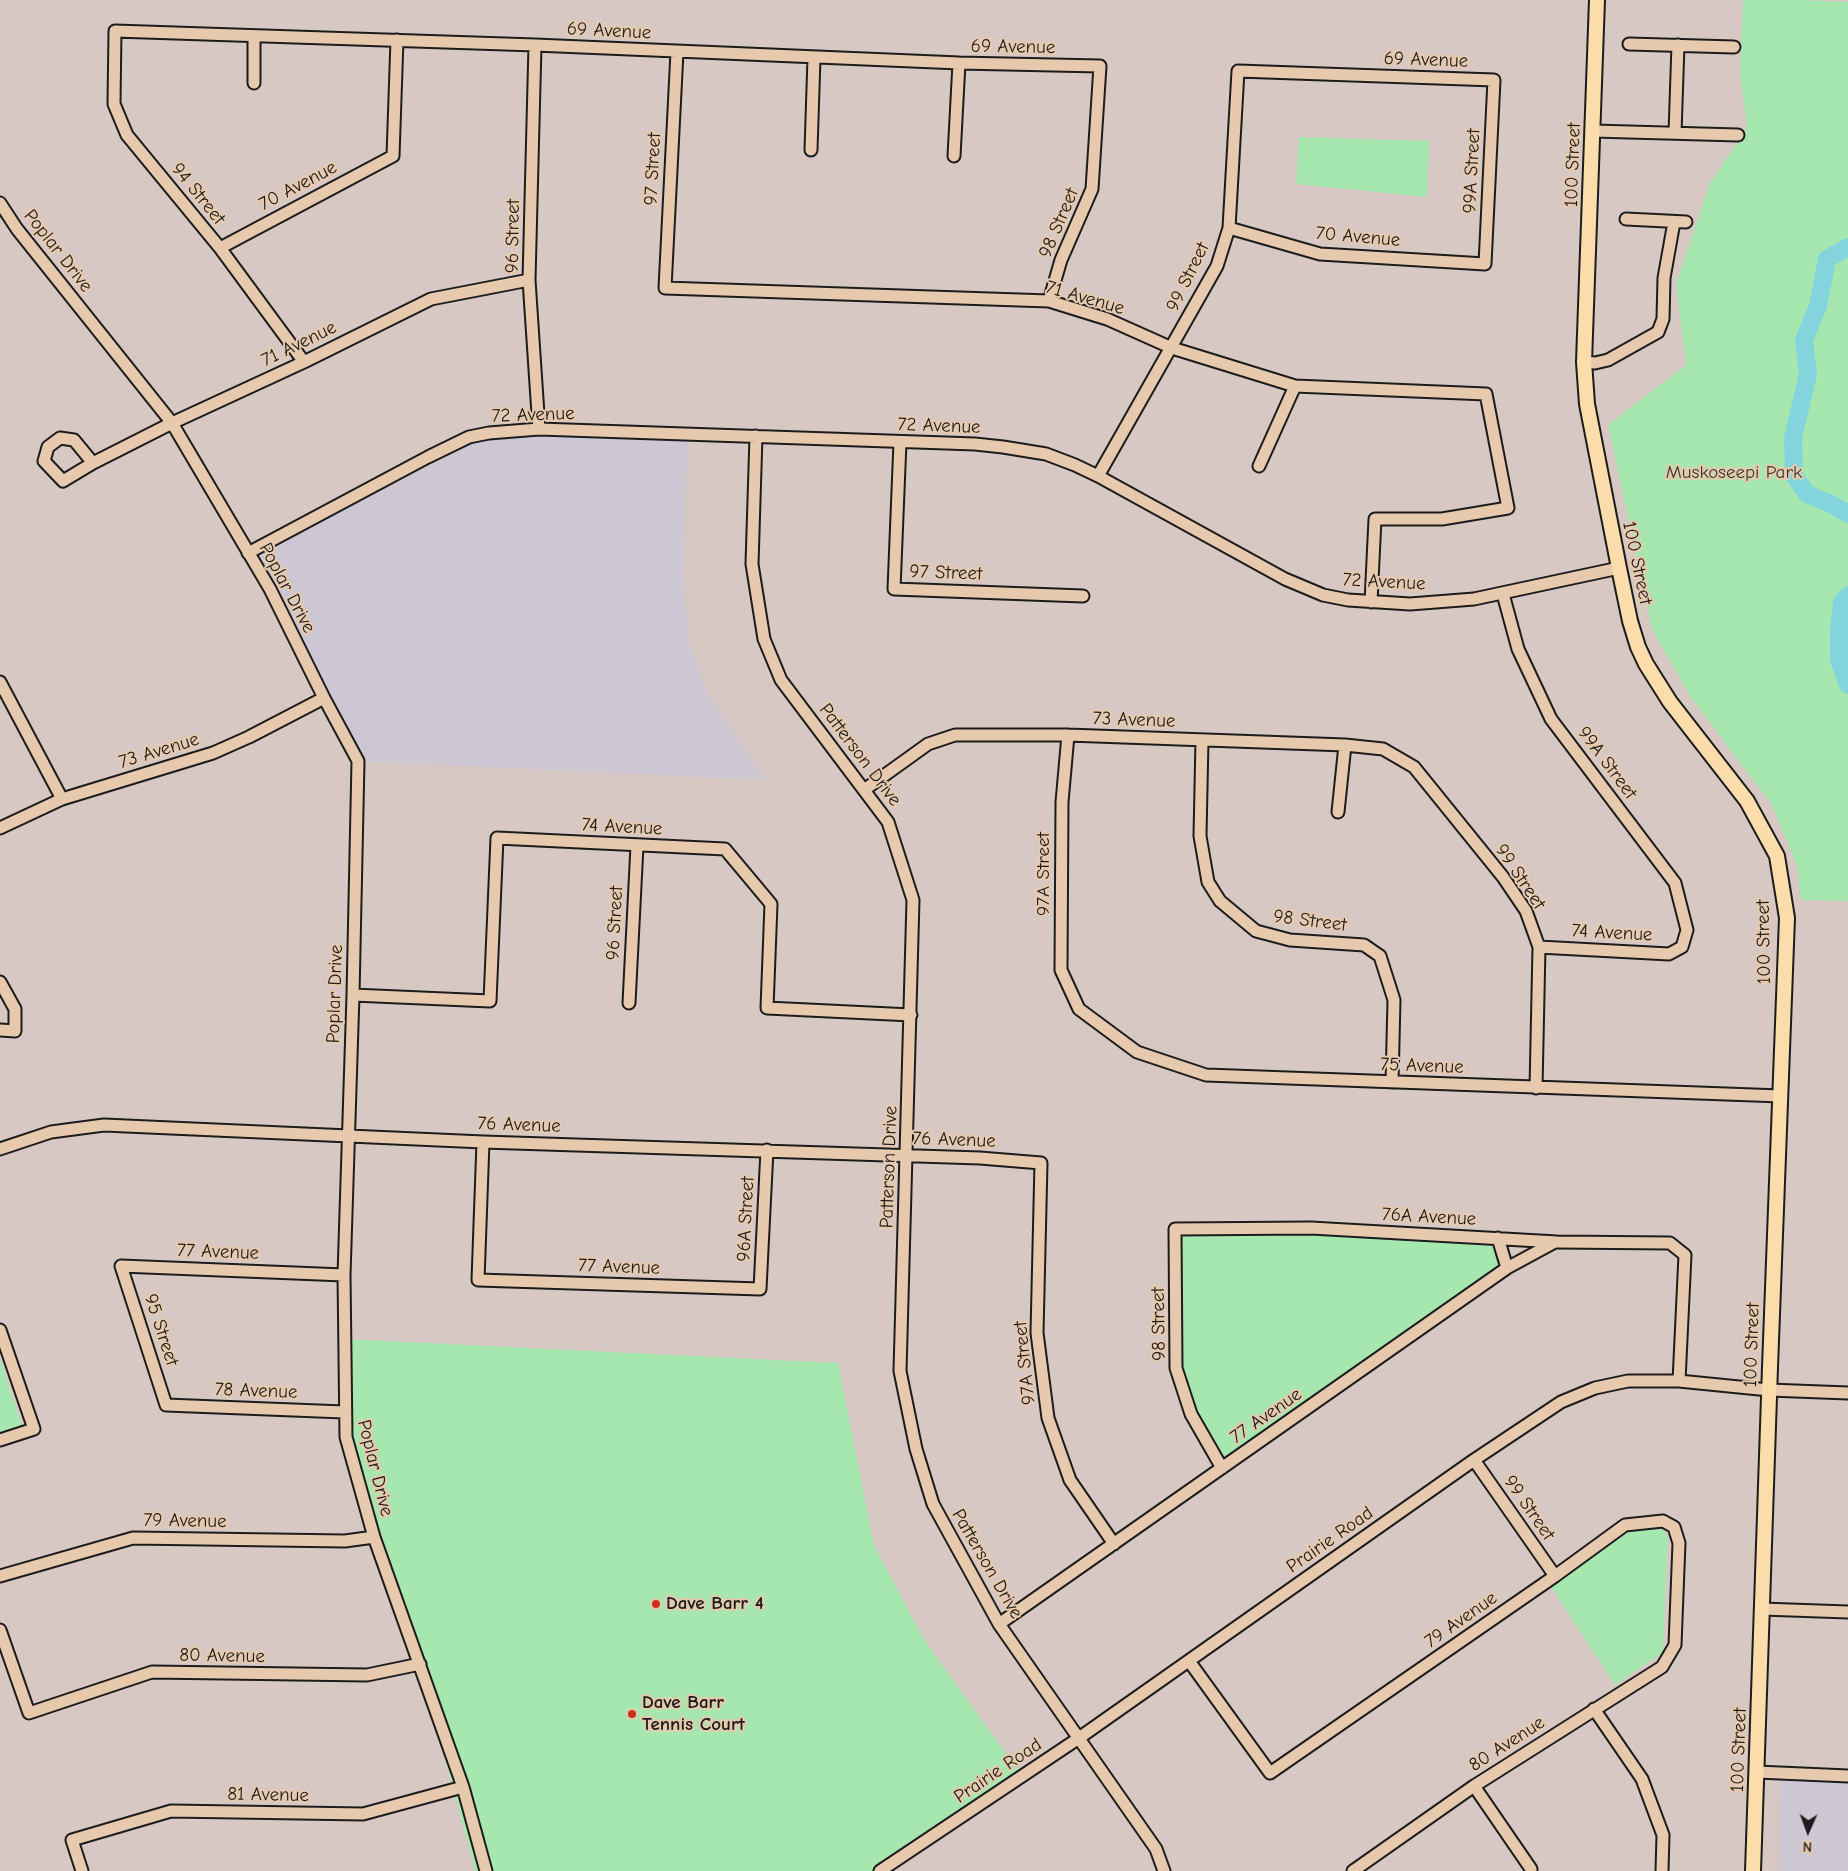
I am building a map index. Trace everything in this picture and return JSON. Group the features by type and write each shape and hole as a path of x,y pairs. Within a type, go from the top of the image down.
{"main road":[{"name":"100 Street","path":"1597,0 1584,362 1587,404 1619,568 1630,621 1638,647 1646,664 1670,702 1747,802 1777,856 1787,918 1753,1871"}],"street":[{"name":"69 Avenue","path":"115,31 535,45 814,58 1100,66"},
{"name":"94 Street","path":"115,31 114,104 127,135 220,248 304,362"},
{"path":"254,36 254,83"},
{"name":"70 Avenue","path":"220,248 393,156 397,40"},
{"path":"1629,44 1734,47"},
{"name":"96 Street","path":"535,45 529,280 539,429"},
{"path":"1675,133 1678,45"},
{"name":"97 Street","path":"665,288 677,52"},
{"path":"811,150 814,58"},
{"path":"954,156 959,63"},
{"name":"98 Street","path":"1049,302 1060,260 1092,189 1100,66"},
{"name":"69 Avenue","path":"1238,71 1494,80"},
{"name":"99 Street","path":"1098,476 1217,266 1229,228 1238,71"},
{"name":"99A Street","path":"1485,264 1494,80"},
{"path":"1593,131 1738,135"},
{"name":"Poplar Drive","path":"0,203 17,228 172,423 270,589 324,698 358,760 344,1274 344,1412 346,1437 374,1537 463,1787 486,1871"},
{"path":"1626,219 1686,222"},
{"path":"1584,362 1595,363 1608,360 1658,332 1663,318 1664,278 1674,222"},
{"name":"70 Avenue","path":"1229,228 1320,254 1485,264"},
{"name":"71 Avenue","path":"92,463 431,299 529,280"},
{"name":"71 Avenue","path":"665,288 1049,302 1107,319 1172,348 1295,386 1486,394 1508,508 1442,519 1375,519 1371,602"},
{"path":"1259,466 1295,386"},
{"name":"72 Avenue","path":"248,553 420,461 469,437 489,432 539,429 975,444 1046,454 1098,476 1302,587 1348,600 1410,604 1447,602 1502,594 1619,568"},
{"name":"Patterson Drive","path":"756,436 752,564 764,639 781,680 888,822 913,900 900,1371 914,1440 933,1504 999,1624 1156,1849 1164,1871"},
{"name":"97 Street","path":"900,442 894,589 1083,596"},
{"name":"99A Street","path":"1502,594 1518,649 1552,718 1675,883 1686,930 1682,947"},
{"path":"0,682 62,799"},
{"name":"73 Avenue","path":"0,828 62,799 213,753 324,698"},
{"name":"73 Avenue","path":"864,790 928,744 955,735 1068,735 1345,745 1383,749 1414,767"},
{"name":"97A Street","path":"1068,735 1062,802 1062,970 1079,1009"},
{"name":"98 Street","path":"1202,740 1200,836 1208,882 1220,901 1256,931 1290,940 1364,945 1380,956 1394,1000 1392,1082"},
{"path":"1338,812 1345,745"},
{"name":"99 Street","path":"1414,767 1503,877 1526,911 1539,947 1536,1088"},
{"name":"74 Avenue","path":"353,995 490,1001 497,838 726,849 771,904 767,1008 911,1015"},
{"name":"96 Street","path":"629,1003 637,846"},
{"name":"74 Avenue","path":"1539,947 1669,954 1682,947"},
{"path":"0,982 15,1009 14,1031 0,1030"},
{"name":"75 Avenue","path":"1079,1009 1137,1052 1206,1075 1781,1096"},
{"name":"76 Avenue","path":"0,1149 51,1132 104,1125 483,1142 767,1150 1041,1162"},
{"name":"77 Avenue","path":"483,1142 478,1280 760,1289"},
{"name":"96A Street","path":"760,1289 767,1150"},
{"name":"97A Street","path":"1041,1162 1038,1332 1048,1418 1070,1480 1114,1544"},
{"name":"76A Avenue","path":"1176,1229 1311,1228 1557,1242 1670,1243 1685,1255 1679,1381"},
{"name":"98 Street","path":"1176,1229 1176,1368 1192,1414 1222,1468"},
{"path":"1498,1238 1507,1268"},
{"name":"77 Avenue","path":"999,1624 1507,1268 1557,1242"},
{"name":"77 Avenue","path":"121,1266 344,1274"},
{"name":"95 Street","path":"121,1266 166,1405"},
{"path":"0,1330 34,1429 0,1440"},
{"name":"Prairie Road","path":"880,1871 1079,1738 1474,1460 1561,1402 1595,1388 1628,1381 1679,1381 1769,1390 1848,1393"},
{"name":"78 Avenue","path":"166,1405 344,1412"},
{"name":"99 Street","path":"1474,1460 1555,1576"},
{"name":"79 Avenue","path":"1189,1661 1270,1773 1555,1576 1625,1525 1663,1521 1674,1527 1679,1543 1676,1645"},
{"name":"79 Avenue","path":"0,1576 133,1538 345,1541 374,1537"},
{"path":"1762,1609 1848,1612"},
{"name":"80 Avenue","path":"0,1630 29,1713 152,1672 367,1676 420,1664"},
{"name":"80 Avenue","path":"1357,1870 1474,1786 1662,1667 1676,1645"},
{"path":"1594,1709 1642,1779 1664,1835 1662,1871"},
{"path":"1757,1772 1848,1776"},
{"path":"1474,1786 1530,1869"},
{"name":"81 Avenue","path":"82,1871 72,1840 171,1810 363,1814 463,1787"}],"shaded area":[{"path":"489,433 688,434 683,575 689,642 707,693 766,780 358,761 248,553"},
{"path":"1780,1773 1848,1776 1848,1871 1778,1871"}],"green space":[{"name":"Muskoseepi Park","path":"1743,0 1848,2 1848,901 1801,900 1797,866 1772,805 1690,696 1652,629 1608,425 1686,365 1676,284 1710,183 1747,128 1740,72"},
{"path":"1299,137 1429,141 1427,197 1296,184"},
{"path":"1175,1229 1498,1238 1507,1268 1222,1468 1176,1368"},
{"path":"344,1339 838,1363 874,1545 923,1638 1022,1776 880,1871 475,1871 420,1664 346,1437"},
{"path":"0,1358 22,1426 0,1433"},
{"path":"1656,1527 1663,1530 1668,1537 1663,1652 1615,1685 1550,1585 1626,1532 1640,1528"}],"waterway":[{"path":"1848,247 1827,259 1818,306 1804,340 1808,374 1793,438 1794,475 1807,494 1831,504 1848,514"},
{"path":"1848,595 1842,602 1839,629 1839,659 1848,685"}],"place":[{"name":"Dave Barr 4","path":"656,1604"},
{"name":"Dave Barr Tennis Court","path":"632,1714"}]}
